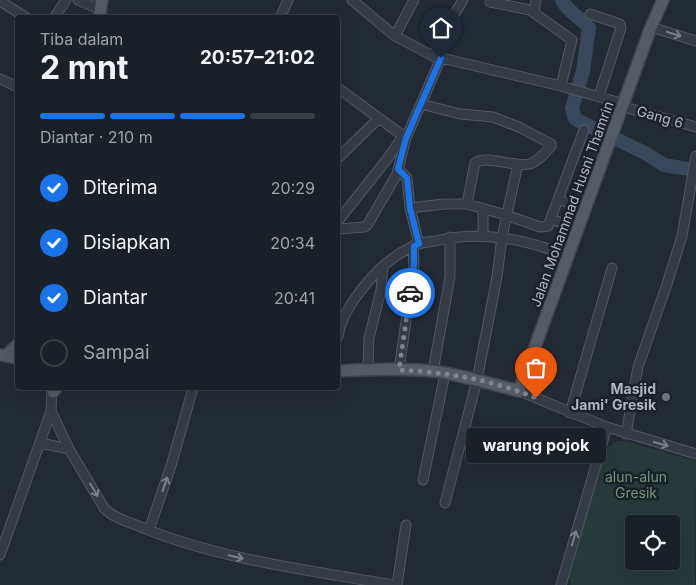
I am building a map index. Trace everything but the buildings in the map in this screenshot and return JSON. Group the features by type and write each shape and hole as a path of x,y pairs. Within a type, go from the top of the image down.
{"main road":[{"name":"Jalan Mohammad Husni Thamrin","path":"519,391 624,106 651,26 663,0"},
{"path":"340,371 368,369 439,372 519,391"}],"street":[{"path":"56,15 66,0"},
{"path":"78,0 101,9"},
{"path":"281,15 288,0"},
{"name":"Gang 6","path":"352,0 395,36 437,57 577,90 696,127"},
{"path":"395,36 414,0"},
{"path":"340,218 405,137 421,104 447,26 462,0"},
{"path":"534,12 536,0"},
{"path":"0,1 22,15"},
{"path":"490,2 534,12 572,40 561,86"},
{"path":"590,14 620,24 621,28 599,96"},
{"path":"651,26 696,41"},
{"path":"0,79 15,86"},
{"path":"340,90 405,137"},
{"path":"421,104 460,114 492,117 519,127 551,144 541,158 531,164 477,161 467,204"},
{"path":"340,156 378,119"},
{"path":"410,208 444,204 467,204 540,227 548,226 584,130"},
{"path":"340,229 367,226 397,174 405,137"},
{"path":"626,434 638,367 682,236 695,160"},
{"path":"445,503 477,380 497,277 502,236 518,164"},
{"path":"398,169 407,178 416,245 399,370"},
{"path":"558,199 585,209"},
{"path":"483,235 484,208"},
{"path":"551,219 578,229"},
{"path":"532,243 540,227"},
{"path":"340,332 350,304 383,266 416,245 450,237 502,236 532,243 568,256"},
{"path":"423,480 439,372 450,277 450,237"},
{"path":"368,369 369,338 381,290 383,266"},
{"path":"570,413 612,268"},
{"path":"0,555 51,412 53,390"},
{"path":"149,530 171,466 192,390"},
{"path":"519,391 607,428 696,454"},
{"path":"51,412 68,448 107,512 149,530 206,550 393,585"},
{"path":"561,585 598,452 607,428"},
{"path":"40,443 68,448"},
{"path":"397,585 406,525"}],"green space":[{"name":"alun-alun Gresik","path":"618,441 625,441 696,461 695,585 571,585 569,578 604,452 609,446"}],"waterway":[{"path":"562,0 568,9 589,28 583,71 572,108 575,119 645,153 664,165 696,170"}],"way so far":[{"path":"410,293 399,370 433,371 519,391 536,398"}],"place":[{"name":"Masjid Jami' Gresik","path":"666,397"},
{"name":"warung pojok","path":"536,398"}],"route":[{"path":"410,293 414,264 414,246 419,244 410,208 407,178 398,169 398,164 406,138 441,58"}]}
